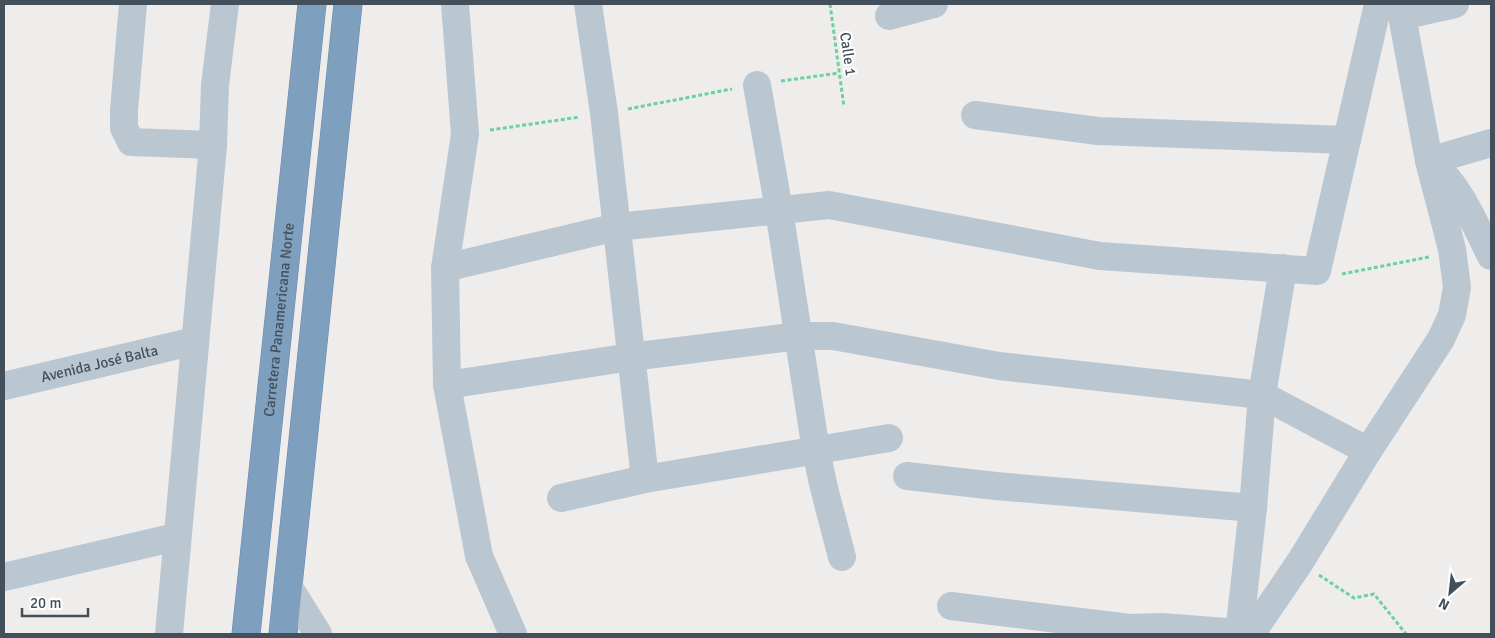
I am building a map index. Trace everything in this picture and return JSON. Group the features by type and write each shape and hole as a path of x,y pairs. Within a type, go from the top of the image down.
{"highway":[{"name":"Carretera Panamericana Norte","path":"246,634 312,4"},
{"path":"283,634 348,4"}],"street":[{"path":"133,4 124,110 124,128 131,142 213,144"},
{"path":"169,634 176,537 213,144 215,85 225,4"},
{"path":"455,4 465,134 445,268 447,385 479,556 513,634"},
{"path":"588,4 604,113 645,479"},
{"path":"889,16 934,4"},
{"path":"445,268 617,227 829,205 1100,256 1317,271 1378,4"},
{"path":"1243,634 1300,562 1368,451 1441,339 1452,315 1457,287 1452,256 1429,161 1399,10 1455,4"},
{"path":"757,85 779,210 816,451 842,557"},
{"path":"975,114 1098,131 1347,140"},
{"path":"1429,161 1491,144"},
{"path":"1429,161 1444,174 1462,201 1491,256"},
{"path":"1243,634 1262,395 1283,268"},
{"path":"447,385 631,357 799,336 833,336 999,366 1262,395 1368,451"},
{"name":"Avenida José Balta","path":"4,386 194,341"},
{"path":"561,498 645,479 889,438"},
{"path":"907,476 996,486 1253,508"},
{"path":"4,577 176,537"},
{"path":"288,586 318,634"},
{"path":"951,606 1130,631 1162,627 1243,634"}],"path":[{"name":"Calle 1","path":"830,4 844,107"},
{"path":"465,134 604,113 757,85 839,73"},
{"path":"1317,271 1337,275 1420,258 1452,256"},
{"path":"1300,562 1354,598 1374,594 1406,634"}]}
